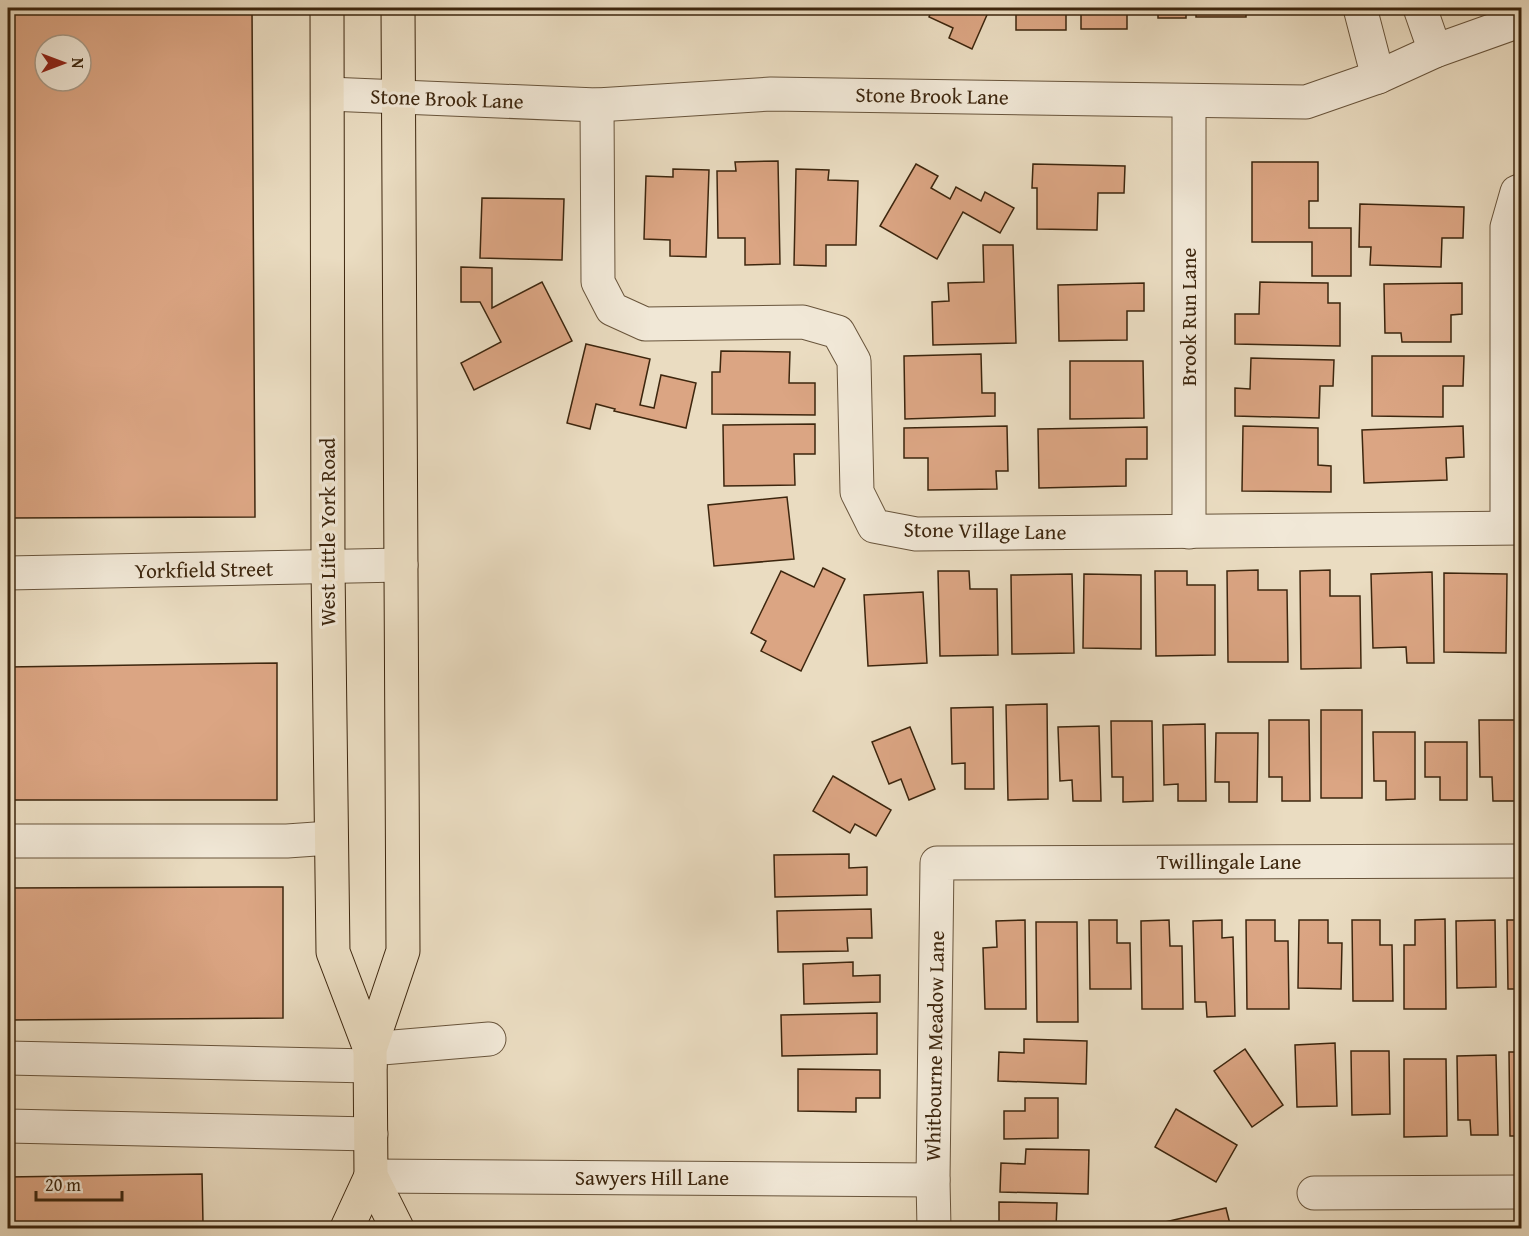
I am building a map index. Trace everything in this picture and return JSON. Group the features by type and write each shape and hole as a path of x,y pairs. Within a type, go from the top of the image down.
{"main road":[{"name":"West Little York Road","path":"327,8 328,567 333,952 370,1057"},
{"name":"West Little York Road","path":"346,1228 371,1176 370,1057 403,951 398,8"},
{"name":"West Little York Road","path":"371,1176 397,1228"}],"street":[{"path":"1360,8 1378,77"},
{"path":"1420,8 1435,51"},
{"name":"Stone Brook Lane","path":"328,94 597,105 771,94 1306,102 1378,77 1435,51 1521,20"},
{"name":"Brook Run Lane","path":"1189,101 1189,532"},
{"name":"Stone Village Lane","path":"597,105 598,282 612,309 645,324 803,322 838,332 854,361 857,492 874,526 916,534 1514,528"},
{"path":"1514,528 1508,227 1519,191"},
{"name":"Yorkfield Street","path":"8,573 401,565"},
{"path":"8,841 287,841 330,838"},
{"name":"Twillingale Lane","path":"937,863 1521,861"},
{"name":"Whitbourne Meadow Lane","path":"934,1228 937,863"},
{"path":"8,1058 370,1057 489,1039"},
{"path":"8,1126 371,1134"},
{"name":"Sawyers Hill Lane","path":"371,1176 933,1180"},
{"path":"1314,1193 1521,1192"}],"building":[{"path":"8,8 252,8 255,517 9,518"},
{"path":"933,8 990,8 972,49 949,38 953,28 929,17"},
{"path":"1016,8 1066,8 1066,30 1016,30"},
{"path":"1081,8 1127,8 1127,29 1081,29"},
{"path":"1158,8 1186,8 1186,18 1158,18"},
{"path":"1196,8 1246,8 1246,17 1196,17"},
{"path":"778,161 780,264 745,265 745,238 718,238 717,171 736,171 735,162"},
{"path":"1252,162 1318,162 1318,201 1309,201 1309,228 1351,228 1351,276 1312,276 1312,242 1252,242"},
{"path":"916,164 938,176 931,188 950,199 956,187 981,201 985,192 1014,208 1000,233 963,212 937,259 880,226"},
{"path":"1033,164 1125,166 1124,193 1098,193 1097,230 1037,229 1037,188 1032,188"},
{"path":"673,169 709,170 706,257 670,256 670,240 644,239 646,176 673,177"},
{"path":"796,169 829,170 828,180 858,181 856,245 826,245 826,266 794,265"},
{"path":"482,198 564,199 562,260 480,258"},
{"path":"1360,204 1464,207 1463,238 1442,238 1441,267 1370,265 1371,247 1359,247"},
{"path":"983,245 1013,245 1016,343 933,345 932,302 949,301 948,283 984,282"},
{"path":"461,267 492,268 492,308 542,282 572,341 474,390 461,363 501,342 480,302 461,302"},
{"path":"1260,282 1328,283 1328,303 1340,303 1340,346 1235,344 1235,314 1259,314"},
{"path":"1144,283 1144,311 1127,311 1127,340 1059,341 1058,285"},
{"path":"1462,283 1462,314 1451,315 1451,342 1402,342 1401,333 1385,333 1384,284"},
{"path":"586,344 650,359 640,405 654,408 661,375 696,383 686,428 614,411 615,409 596,404 590,429 567,423"},
{"path":"721,351 790,352 789,383 815,383 815,415 712,414 712,372 720,372"},
{"path":"981,354 982,393 995,393 995,416 905,419 904,356"},
{"path":"1372,356 1464,356 1463,386 1443,386 1443,417 1372,416"},
{"path":"1251,358 1334,360 1333,386 1320,386 1319,418 1235,416 1235,388 1250,389"},
{"path":"1070,361 1143,361 1144,418 1070,419"},
{"path":"815,424 815,454 794,454 795,485 724,486 723,425"},
{"path":"1007,426 1008,471 996,471 997,489 928,490 928,458 904,458 904,428"},
{"path":"1243,426 1318,428 1318,465 1331,466 1331,492 1242,491"},
{"path":"1463,426 1464,457 1446,458 1447,480 1364,483 1362,430"},
{"path":"1147,427 1147,459 1126,459 1126,486 1039,488 1038,429"},
{"path":"787,497 794,559 714,566 708,505"},
{"path":"823,568 845,579 801,671 761,651 766,641 751,633 781,571 814,587"},
{"path":"1258,570 1258,590 1287,590 1288,662 1228,662 1227,571"},
{"path":"1330,570 1330,596 1360,596 1361,668 1301,669 1300,571"},
{"path":"1517,570 1522,570 1522,664 1518,664"},
{"path":"938,571 969,571 970,589 997,589 998,655 940,656"},
{"path":"1155,571 1187,571 1187,585 1215,585 1215,655 1156,656"},
{"path":"1432,572 1434,663 1407,663 1406,647 1373,648 1371,574"},
{"path":"1444,573 1507,574 1506,653 1444,652"},
{"path":"1072,574 1074,653 1012,654 1011,575"},
{"path":"1084,574 1141,575 1141,649 1083,648"},
{"path":"923,592 927,663 868,666 864,595"},
{"path":"277,663 277,800 8,800 8,667"},
{"path":"1047,704 1048,799 1008,800 1006,705"},
{"path":"993,707 994,789 965,789 965,763 952,764 951,708"},
{"path":"1321,710 1362,710 1362,798 1321,798"},
{"path":"1269,720 1309,720 1310,801 1282,801 1282,777 1269,777"},
{"path":"1479,720 1519,720 1520,801 1493,801 1492,777 1480,777"},
{"path":"1111,721 1152,721 1153,801 1123,802 1123,777 1112,777"},
{"path":"1205,724 1206,801 1178,801 1178,784 1164,785 1163,725"},
{"path":"1099,726 1101,801 1073,801 1072,780 1060,781 1058,727"},
{"path":"910,727 935,789 909,800 901,779 889,784 872,742"},
{"path":"1373,732 1415,732 1415,799 1386,800 1386,781 1374,781"},
{"path":"1216,733 1258,733 1257,802 1229,802 1229,782 1215,782"},
{"path":"1425,742 1467,742 1467,800 1440,800 1440,777 1425,777"},
{"path":"833,776 891,810 876,836 855,824 850,833 813,811"},
{"path":"849,854 849,868 867,867 867,895 775,897 774,855"},
{"path":"283,887 283,1018 8,1020 8,888"},
{"path":"871,909 872,938 847,938 848,951 778,952 777,911"},
{"path":"1445,919 1446,1009 1404,1009 1404,945 1415,945 1415,920"},
{"path":"1025,920 1026,1009 985,1009 983,948 997,947 996,921"},
{"path":"1089,920 1117,920 1117,943 1130,943 1131,989 1090,989"},
{"path":"1169,920 1170,946 1182,946 1183,1009 1142,1009 1141,921"},
{"path":"1222,920 1222,938 1233,937 1235,1016 1207,1017 1206,1002 1195,1002 1193,921"},
{"path":"1246,920 1275,920 1275,941 1288,941 1289,1009 1247,1009"},
{"path":"1299,920 1328,920 1328,943 1342,943 1341,989 1298,988"},
{"path":"1352,920 1380,920 1380,945 1392,945 1393,1001 1353,1001"},
{"path":"1495,920 1496,987 1457,988 1456,921"},
{"path":"1507,920 1522,920 1522,989 1508,989"},
{"path":"1036,922 1077,922 1078,1022 1037,1022"},
{"path":"853,962 853,976 880,975 880,1002 804,1004 803,964"},
{"path":"877,1013 877,1054 782,1056 781,1015"},
{"path":"1024,1039 1087,1041 1086,1084 998,1081 999,1052 1024,1053"},
{"path":"1335,1043 1337,1106 1297,1107 1295,1045"},
{"path":"1245,1049 1283,1105 1252,1127 1214,1071"},
{"path":"1351,1051 1389,1051 1390,1114 1352,1115"},
{"path":"1509,1052 1522,1052 1522,1136 1510,1136"},
{"path":"1496,1055 1498,1135 1471,1135 1470,1120 1458,1120 1457,1056"},
{"path":"1404,1059 1446,1059 1447,1136 1404,1137"},
{"path":"798,1069 880,1070 880,1098 856,1098 856,1112 798,1111"},
{"path":"1025,1098 1058,1098 1058,1138 1004,1139 1004,1111 1025,1111"},
{"path":"1176,1109 1237,1145 1216,1182 1155,1147"},
{"path":"1026,1149 1089,1150 1088,1194 1000,1192 1001,1163 1025,1164"},
{"path":"202,1174 203,1223 241,1223 241,1228 8,1228 8,1177"},
{"path":"999,1202 1057,1203 1056,1228 999,1228"},
{"path":"1226,1208 1231,1228 1139,1228"}]}
